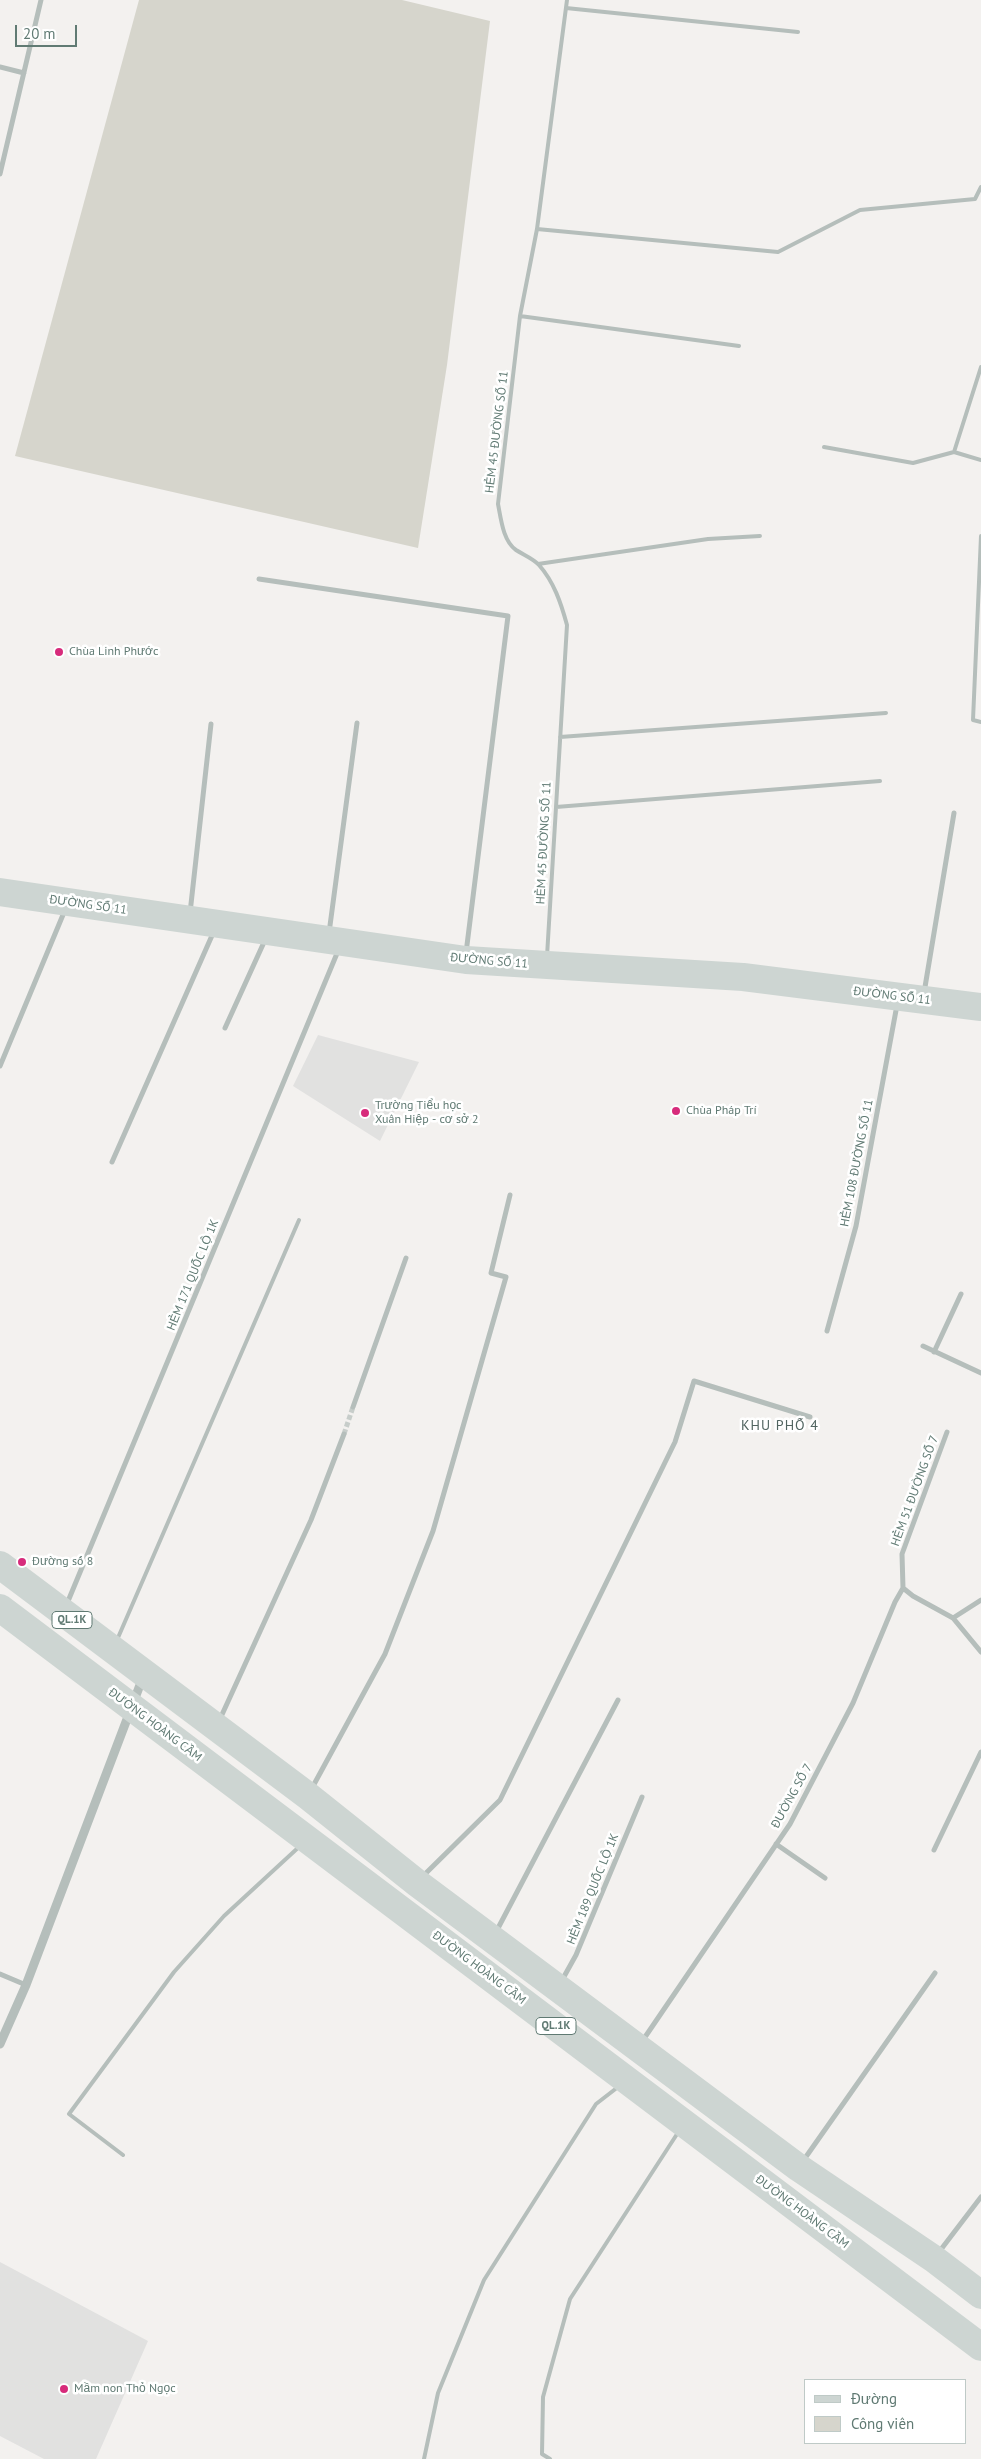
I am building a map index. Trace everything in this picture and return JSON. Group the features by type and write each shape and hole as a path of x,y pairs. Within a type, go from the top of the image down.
{"main road":[{"name":"ĐƯỜNG SỐ 11","path":"0,892 68,903 190,918 268,932 466,960 743,977 981,1007"},
{"name":"QL.1K","path":"0,1565 63,1614 113,1649 144,1675 217,1726 417,1883 799,2168 934,2259 981,2295"},
{"name":"ĐƯỜNG HOÀNG CẦM","path":"0,1608 981,2347"}],"street":[{"path":"0,174 41,0"},
{"path":"0,67 24,73"},
{"path":"259,579 508,616 466,960"},
{"name":"HẺM 171 QUỐC LỘ 1K","path":"63,1614 334,942 357,723"},
{"path":"190,918 211,724"},
{"name":"HẺM 108 ĐƯỜNG SỐ 11","path":"827,1331 856,1226 954,813"},
{"path":"0,1066 68,903"},
{"path":"112,1162 218,923"},
{"path":"225,1028 268,932"},
{"path":"308,1796 385,1654 433,1531 506,1277 491,1273 510,1195"},
{"path":"353,1407 406,1258"},
{"path":"934,1352 961,1294"},
{"path":"923,1346 981,1373"},
{"path":"417,1883 500,1800 675,1442 694,1381 810,1417"},
{"name":"HẺM 51 ĐƯỜNG SỐ 7","path":"903,1588 902,1554 947,1432"},
{"path":"217,1726 312,1520 344,1434"},
{"path":"903,1588 913,1596 953,1618 981,1652"},
{"name":"ĐƯỜNG SỐ 7","path":"638,2048 790,1824 853,1703 895,1602 903,1588"},
{"path":"953,1618 981,1600"},
{"path":"0,2044 26,1985 144,1675"},
{"path":"493,1939 618,1700"},
{"path":"934,1850 981,1752"},
{"name":"HẺM 189 QUỐC LỘ 1K","path":"558,1988 576,1955 642,1797"},
{"path":"776,1844 825,1878"},
{"path":"799,2168 936,1973"},
{"path":"0,1974 26,1985"},
{"path":"934,2259 981,2197"}],"lane":[{"name":"HẺM 45 ĐƯỜNG SỐ 11","path":"547,965 567,625 561,603 552,584 538,564 514,548 503,530 498,504 520,316 537,229 567,0"},
{"path":"566,8 798,32"},
{"path":"537,229 778,252 860,210 975,199 981,187"},
{"path":"520,316 739,346"},
{"path":"954,452 981,368"},
{"path":"824,447 913,463 954,452 981,460"},
{"path":"538,564 708,539 760,536"},
{"path":"981,536 979,638 973,720 981,722"},
{"path":"560,737 886,713"},
{"path":"556,806 880,781"},
{"path":"113,1649 299,1220"},
{"path":"123,2155 69,2114 174,1972 224,1916 307,1840"},
{"path":"424,2459 438,2393 484,2280 596,2104 627,2079"},
{"path":"550,2459 542,2454 543,2397 570,2299 685,2123"}],"shaded area":[{"name":"Trường Tiểu học Xuân Hiệp - cơ sở 2","path":"318,1035 419,1062 380,1141 293,1086"},
{"name":"Mầm non Thỏ Ngọc","path":"0,2262 148,2341 96,2459 44,2459 0,2436"}],"green space":[{"path":"139,0 402,0 490,21 447,365 418,548 15,456"}],"tunnel":[{"path":"344,1434 353,1407"}],"place":[{"name":"Chùa Linh Phước","path":"59,652"},
{"name":"Chùa Pháp Trí","path":"676,1111"},
{"name":"Trường Tiểu học Xuân Hiệp - cơ sở 2","path":"365,1113"},
{"name":"Đường số 8","path":"22,1562"},
{"name":"Mầm non Thỏ Ngọc","path":"64,2389"}],"district":[{"name":"KHU PHỐ 4","path":"780,1426"}]}
